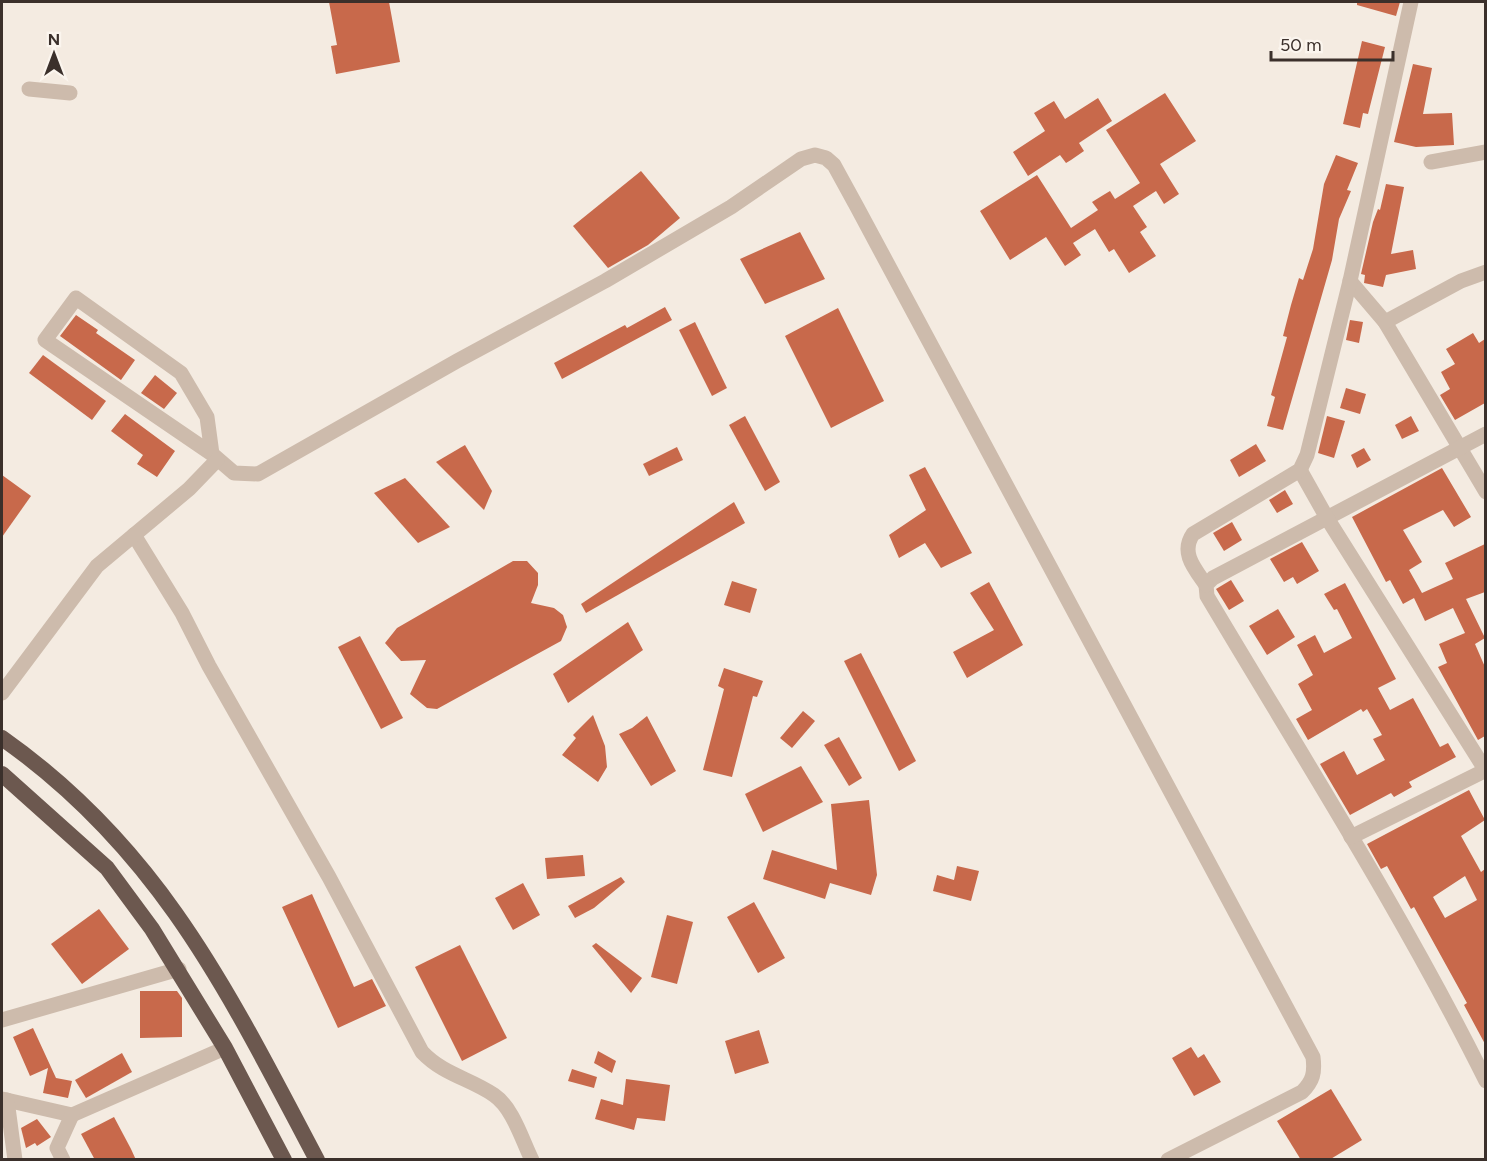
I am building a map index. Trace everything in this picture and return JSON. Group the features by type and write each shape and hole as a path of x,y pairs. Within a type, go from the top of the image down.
{"highway":[{"path":"2,738 27,756 91,812 138,861 190,931 225,988 318,1160"},
{"path":"2,774 107,868 179,969 225,1048 284,1160"},
{"path":"257,1108 284,1098"}],"street":[{"path":"1411,2 1350,281 1307,455 1300,470 1193,534 1187,550 1190,562 1206,585 1207,596 1351,837 1464,1038 1485,1081"},
{"path":"28,89 70,93"},
{"path":"1431,162 1485,152"},
{"path":"215,457 207,417 181,373 76,298 45,340 234,472 245,475 258,474 272,469 446,367 605,281 731,207 801,159 815,155 826,158 834,165 1313,1057 1315,1068 1312,1083 1302,1092 1168,1160"},
{"path":"1385,322 1461,281 1485,272"},
{"path":"1350,281 1385,322 1485,492"},
{"path":"1206,585 1213,578 1460,450 1485,434"},
{"path":"2,693 95,569 189,489 215,457"},
{"path":"1300,470 1327,518 1485,770 1351,837"},
{"path":"134,535 182,613 209,666 329,877 422,1052 436,1066 495,1095 505,1106 532,1160"},
{"path":"2,1020 179,969"},
{"path":"15,1160 4,1099 72,1115 225,1048"},
{"path":"63,1160 57,1148 72,1115"}],"building":[{"path":"329,2 389,2 400,62 336,74 331,46 337,45"},
{"path":"1357,2 1400,2 1396,16 1357,5"},
{"path":"1362,41 1385,47 1368,114 1363,113 1360,128 1343,124"},
{"path":"1413,64 1432,68 1423,114 1452,113 1454,145 1416,147 1394,142"},
{"path":"1165,93 1196,141 1160,164 1179,194 1164,204 1156,191 1133,206 1147,227 1140,232 1156,256 1129,273 1114,249 1109,252 1095,229 1073,243 1081,255 1065,266 1046,237 1010,260 980,211 1037,175 1071,228 1098,210 1092,202 1110,191 1115,199 1140,183 1106,130"},
{"path":"1098,98 1112,121 1079,143 1084,151 1071,160 1066,163 1060,155 1028,176 1013,152 1045,131 1034,113 1054,101 1065,119"},
{"path":"1336,155 1358,163 1347,190 1351,191 1339,219 1332,260 1283,430 1267,426 1275,397 1271,395 1287,337 1283,336 1291,305 1299,278 1303,280 1313,249 1324,184"},
{"path":"641,171 680,218 648,245 608,268 573,226"},
{"path":"1386,184 1404,187 1391,254 1413,250 1416,269 1386,275 1383,287 1364,283 1365,275 1361,274 1373,222 1378,209 1380,210"},
{"path":"800,232 825,279 765,304 740,259"},
{"path":"665,307 672,320 562,379 554,363 625,325 627,328"},
{"path":"838,308 884,401 831,428 785,336"},
{"path":"76,315 98,330 96,333 135,360 121,380 60,336"},
{"path":"1350,320 1363,322 1359,343 1346,340"},
{"path":"695,322 727,388 712,396 679,330"},
{"path":"1473,333 1479,343 1485,339 1485,403 1455,420 1440,395 1450,389 1441,372 1455,364 1446,349"},
{"path":"43,355 106,401 92,420 29,373"},
{"path":"155,375 177,393 164,409 141,393"},
{"path":"1346,388 1366,394 1360,414 1340,408"},
{"path":"125,414 175,451 157,477 137,464 143,455 111,431"},
{"path":"745,416 780,482 765,491 729,425"},
{"path":"1327,416 1345,421 1334,458 1318,453"},
{"path":"1411,416 1419,431 1402,439 1395,425"},
{"path":"1256,444 1266,461 1239,477 1230,460"},
{"path":"465,445 492,491 484,510 436,462"},
{"path":"677,447 683,460 649,476 643,464"},
{"path":"1364,448 1371,460 1357,468 1351,455"},
{"path":"925,467 972,553 941,568 925,543 899,558 889,535 926,510 909,475"},
{"path":"1442,468 1471,517 1454,527 1443,510 1403,530 1422,562 1409,570 1422,593 1453,579 1445,563 1485,544 1485,592 1466,599 1485,638 1475,644 1485,667 1485,736 1478,740 1438,667 1447,663 1439,644 1465,633 1453,608 1425,621 1414,598 1403,604 1390,580 1386,582 1352,517"},
{"path":"2,475 31,496 2,537"},
{"path":"405,478 450,527 418,543 374,493"},
{"path":"1285,490 1293,504 1277,513 1269,500"},
{"path":"734,502 745,523 586,613 581,604"},
{"path":"1232,522 1242,540 1224,551 1213,533"},
{"path":"1302,542 1319,571 1297,584 1293,577 1284,582 1270,559"},
{"path":"513,561 527,561 538,573 538,585 531,603 554,608 563,615 567,627 561,641 437,709 427,708 410,694 426,660 401,661 385,643 397,628"},
{"path":"1231,580 1244,601 1229,610 1216,589"},
{"path":"732,581 757,589 750,613 724,605"},
{"path":"989,582 1023,645 967,678 953,652 994,630 970,593"},
{"path":"1345,583 1396,679 1378,688 1390,710 1413,698 1440,747 1448,743 1456,757 1409,782 1412,787 1394,797 1391,793 1350,815 1320,764 1344,751 1357,775 1385,760 1373,739 1382,735 1367,709 1363,712 1361,709 1308,740 1296,719 1312,710 1298,684 1313,675 1297,645 1315,635 1324,653 1352,638 1337,609 1334,610 1324,594"},
{"path":"1278,609 1295,637 1267,655 1249,626"},
{"path":"628,622 643,650 568,703 553,674"},
{"path":"360,636 403,718 381,729 338,647"},
{"path":"861,653 916,761 899,771 844,661"},
{"path":"724,668 763,681 757,697 753,696 732,777 703,770 724,689 718,686"},
{"path":"803,711 815,721 792,748 780,738"},
{"path":"593,715 605,746 607,767 598,782 562,755 576,738 573,735"},
{"path":"647,716 676,771 651,786 619,734 632,728"},
{"path":"839,737 862,778 849,786 824,745"},
{"path":"801,766 823,802 763,832 745,794"},
{"path":"1469,790 1485,820 1461,836 1481,872 1485,869 1485,1044 1464,1005 1467,1003 1414,907 1411,909 1387,866 1381,869 1367,844","holes":["1465,876 1477,900 1445,918 1433,897"]},
{"path":"869,800 877,875 871,895 830,883 825,899 763,879 772,850 837,870 831,804"},
{"path":"583,855 585,876 547,879 545,858"},
{"path":"957,866 979,871 971,901 933,891 937,875 954,880"},
{"path":"621,877 625,882 594,908 575,918 568,906"},
{"path":"523,883 540,915 513,930 495,898"},
{"path":"312,894 354,987 372,979 386,1006 338,1028 282,907"},
{"path":"754,902 785,958 758,973 727,917"},
{"path":"99,909 129,949 82,984 51,944"},
{"path":"667,915 693,922 677,984 651,977"},
{"path":"596,943 642,978 631,993 592,946"},
{"path":"460,945 507,1038 462,1061 415,967"},
{"path":"140,991 177,991 182,998 182,1037 140,1038"},
{"path":"33,1028 56,1078 72,1081 68,1098 43,1093 48,1068 30,1076 13,1037"},
{"path":"759,1030 769,1063 735,1074 725,1041"},
{"path":"1191,1047 1198,1058 1204,1054 1221,1082 1194,1096 1172,1058"},
{"path":"598,1051 616,1061 612,1073 594,1063"},
{"path":"122,1053 132,1072 86,1098 75,1080"},
{"path":"572,1069 597,1077 594,1088 568,1081"},
{"path":"626,1079 670,1085 665,1121 637,1118 634,1130 595,1119 601,1099 623,1105"},
{"path":"1331,1089 1362,1140 1329,1160 1301,1160 1277,1121"},
{"path":"114,1117 136,1160 95,1160 81,1134"},
{"path":"37,1119 51,1137 37,1146 35,1143 26,1148 21,1128"}]}
